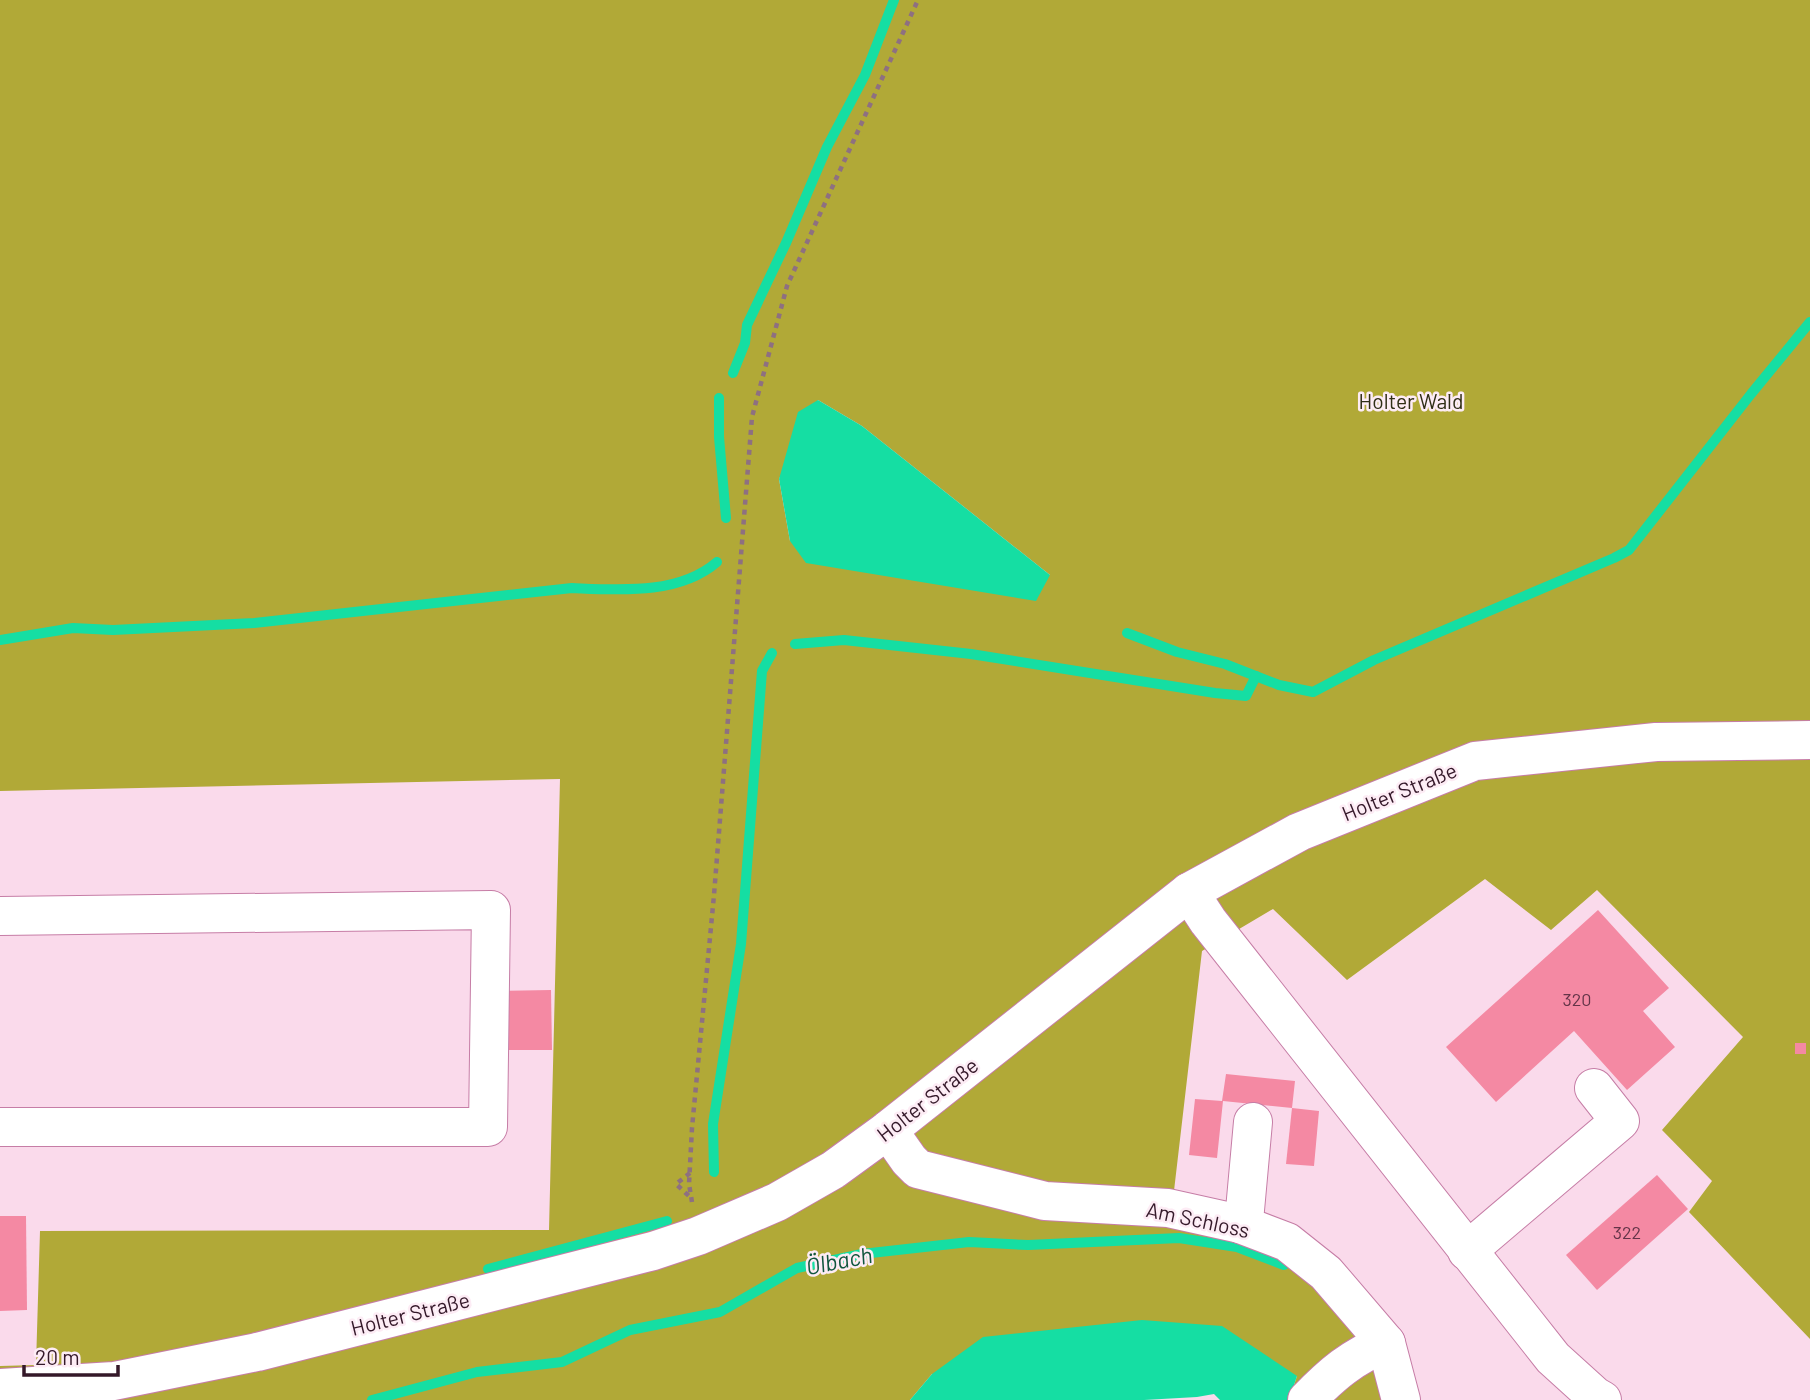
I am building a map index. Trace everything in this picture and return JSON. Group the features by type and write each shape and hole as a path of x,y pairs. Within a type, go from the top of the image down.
{"street":[{"name":"Holter Straße","path":"0,1388 114,1381 257,1352 653,1251 698,1236 777,1202 833,1170 888,1130 1189,892 1299,832 1475,761 1656,742 1810,740"},
{"path":"1189,892 1208,921 1466,1251 1553,1358 1602,1400"},
{"path":"0,916 491,910 488,1127 0,1127"},
{"path":"1466,1251 1620,1121 1594,1088"},
{"path":"1240,1224 1245,1210 1253,1122"},
{"name":"Am Schloss","path":"888,1130 918,1169 1045,1201 1168,1208 1240,1224 1287,1242 1326,1273 1386,1343 1401,1400"},
{"path":"1307,1400 1360,1353 1386,1343"}],"path":[{"path":"698,1236 691,1198 690,1172 752,417 788,286 918,0"},
{"path":"690,1172 676,1184 691,1198"}],"green space":[{"name":"Holter Wald","path":"0,0 1810,0 1810,1339 1689,1212 1712,1181 1662,1130 1743,1037 1597,890 1551,930 1485,879 1347,980 1273,909 1202,951 1170,1225 1282,1253 1354,1322 1384,1400 1289,1400 1297,1376 932,1374 910,1400 0,1400 0,1366 36,1365 40,1231 549,1230 560,779 0,791","holes":["818,400 862,426 1050,575 790,541 779,479"]}],"shaded area":[{"path":"818,400 862,426 1050,575 1036,601 806,563 790,541 779,479 798,412"},
{"path":"1142,1320 1222,1326 1297,1376 1289,1400 1220,1400 1214,1394 1144,1400 910,1400 932,1374 983,1337"}],"building":[{"path":"1598,910 1669,988 1643,1011 1675,1047 1627,1090 1574,1031 1496,1102 1446,1047"},
{"path":"551,990 552,1050 502,1050 501,991"},
{"path":"1795,1043 1806,1043 1806,1054 1795,1054"},
{"path":"1226,1074 1295,1081 1292,1108 1223,1101 1217,1158 1189,1155 1195,1099 1222,1101"},
{"path":"1292,1108 1319,1111 1314,1166 1286,1164"},
{"path":"1657,1175 1688,1209 1597,1290 1566,1255"},
{"path":"0,1216 26,1216 27,1310 0,1311"}],"waterway":[{"path":"733,373 745,343 747,325 827,147 865,75 894,0"},
{"path":"1127,633 1177,652 1225,664 1279,685 1313,692 1374,660 1614,558 1629,550 1810,322"},
{"path":"719,398 719,437 726,518"},
{"path":"0,640 73,628 113,630 254,623 572,588 648,588 685,580 702,573 717,562"},
{"path":"795,644 844,640 971,654 1246,696 1256,676"},
{"path":"714,1172 713,1124 741,944 762,671 772,653"},
{"path":"488,1269 667,1221"},
{"name":"Ölbach","path":"372,1400 477,1372 562,1362 630,1330 720,1312 797,1268 862,1254 969,1242 1028,1245 1179,1238 1237,1247 1284,1265"}]}
